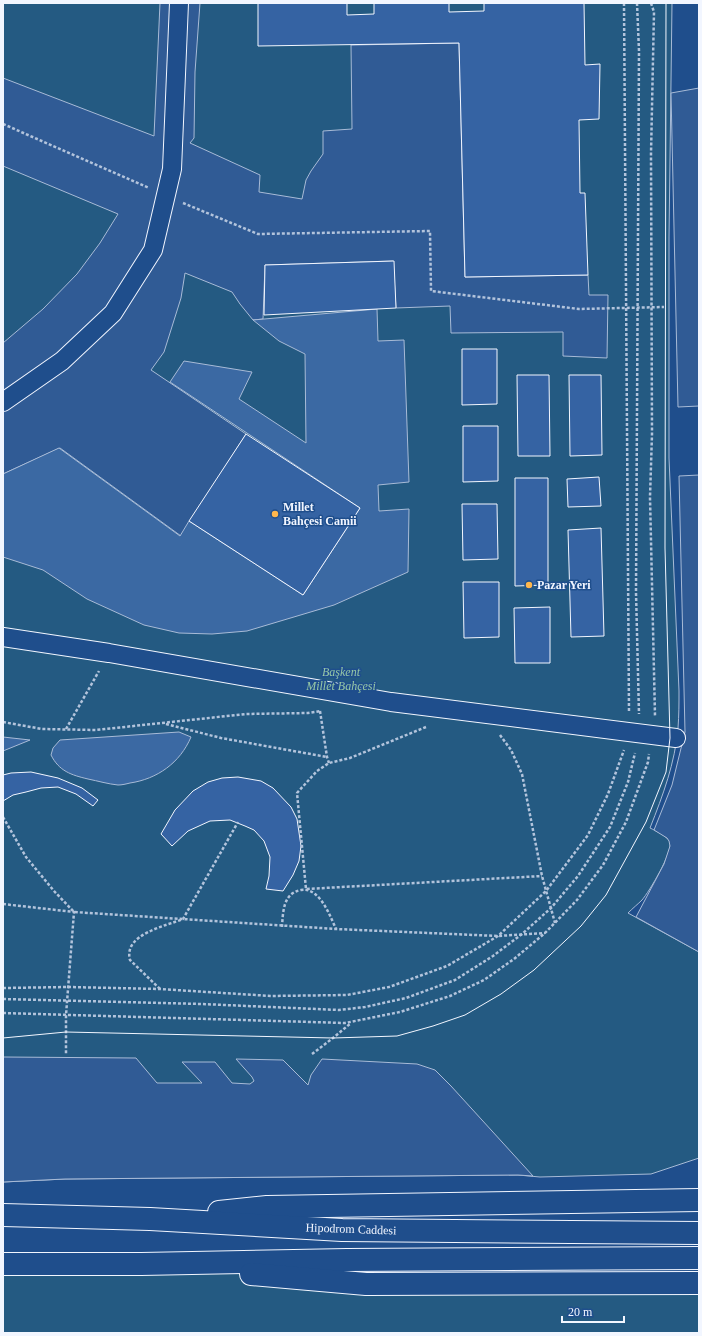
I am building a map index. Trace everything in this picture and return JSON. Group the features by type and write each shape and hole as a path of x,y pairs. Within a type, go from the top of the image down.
{"main road":[{"path":"150,1219 267,1207 690,1200 699,1189"},
{"name":"Hipodrom Caddesi","path":"3,1215 150,1219 342,1230 699,1233"},
{"path":"3,1264 699,1258"},
{"path":"140,1264 366,1284 699,1283"}],"street":[{"path":"3,402 62,361 113,314 153,250 172,169 178,3"},
{"path":"3,637 109,653 391,702 484,715 676,738"}],"path":[{"path":"3,1013 345,1023 400,1012 450,996 484,980 514,959 545,933 577,900 603,865 626,822 648,762 639,734 630,724 625,308 624,3"},
{"path":"3,999 202,1004 339,1010 365,1007 406,998 455,980 493,956 522,934 551,908 578,876 610,827 628,782 640,726 636,592 638,308 637,191 639,51 637,3"},
{"path":"3,988 68,987 160,989 271,996 347,995 389,987 448,966 498,936 546,891 588,835 608,794 627,741 655,722 650,497 652,434 652,154 654,12 651,3"},
{"path":"3,124 166,196 258,234 430,231 431,291 579,310 664,307"},
{"path":"66,729 109,653"},
{"path":"3,722 42,729 96,730 246,714 308,713 327,710"},
{"path":"320,711 329,763"},
{"path":"164,723 221,738 327,757"},
{"path":"306,889 297,793 317,771 329,763 350,758 431,725"},
{"path":"497,731 511,750 522,774 542,876 555,923"},
{"path":"3,817 26,857 54,891 74,912 66,1015 66,1054"},
{"path":"160,989 130,960 128,954 129,950 135,941 150,931 184,919 238,822"},
{"path":"282,927 283,910 287,898 295,891 306,889 542,876"},
{"path":"306,889 316,895 324,906 336,929"},
{"path":"3,904 74,912 282,927 498,936 545,933"},
{"path":"312,1054 352,1022"}],"green space":[{"name":"Başkent Millet Bahçesi","path":"3,3 672,3 669,237 669,458 679,718 671,766 664,791 650,828 666,838 670,842 670,847 660,872 650,889 642,900 628,913 699,952 699,1158 651,1174 540,1177 518,1175 65,1179 3,1182"},
{"path":"3,1264 141,1264 366,1284 699,1283 699,1333 3,1333"}],"shaded area":[{"path":"160,3 200,3 195,72 194,138 190,143 260,175 259,192 302,199 306,180 323,154 323,131 352,129 351,45 459,43 465,277 588,275 589,295 608,295 607,358 563,356 563,332 451,333 450,306 396,308 393,261 265,265 263,319 253,320 232,292 185,273 181,298 164,352 151,370 246,434 181,536 60,448 3,474 3,343 43,309 77,274 100,243 118,214 3,166 3,78 154,136"},
{"path":"699,88 699,406 678,407 671,93"},
{"path":"377,309 378,341 404,340 409,482 378,485 379,511 409,509 408,572 334,605 247,631 212,634 179,633 144,625 87,599 43,570 3,557 3,474 59,448 180,536 189,521 303,595 360,508 170,382 184,361 252,372 239,399 306,443 305,354 279,341 253,320"},
{"path":"699,475 699,952 636,917 664,864 670,846 667,838 654,830 672,785 685,732 679,476"},
{"path":"179,732 191,737 181,755 174,762 158,774 149,778 124,784 118,785 107,783 71,774 62,769 51,755 53,748 60,740"},
{"path":"3,737 30,740 3,751"},
{"path":"3,1057 136,1058 157,1083 202,1083 182,1062 215,1062 232,1083 250,1084 254,1081 252,1077 236,1059 283,1060 308,1085 311,1075 322,1059 417,1064 435,1070 533,1176 65,1179 3,1182"}],"building":[{"path":"258,3 347,3 347,15 374,14 374,3 449,3 449,12 484,11 484,3 584,3 585,65 600,64 599,119 579,120 580,193 585,193 588,275 465,277 459,43 258,46"},
{"path":"394,261 396,308 264,315 265,265"},
{"path":"462,349 497,349 497,404 462,405"},
{"path":"517,375 549,375 550,456 518,456"},
{"path":"569,375 601,375 602,455 570,456"},
{"path":"463,426 498,426 498,481 463,482"},
{"name":"Millet Bahçesi Camii","path":"246,434 360,508 303,595 189,521"},
{"path":"599,477 601,506 568,507 567,479"},
{"path":"515,478 548,478 548,585 515,586"},
{"path":"462,504 497,504 498,559 463,560"},
{"path":"601,528 604,636 571,637 568,530"},
{"path":"463,582 499,582 499,637 464,638"},
{"path":"550,607 550,663 515,663 514,608"},
{"path":"31,772 58,778 82,788 98,800 93,806 76,794 58,787 41,788 13,795 3,801 3,775"},
{"path":"238,777 261,781 273,788 291,807 297,819 301,846 299,861 293,875 283,891 266,889 269,876 270,857 264,841 254,830 230,820 210,821 188,831 172,846 161,834 175,810 193,791 208,782 222,778"}],"tram line":[{"path":"3,1038 66,1032 333,1038 397,1036 465,1015 501,994 534,970 581,926 606,895 646,822 666,772 670,738 665,548 666,3"}],"place":[{"name":"Millet Bahçesi Camii","path":"275,514"},
{"name":"Pazar Yeri","path":"529,585"}]}
